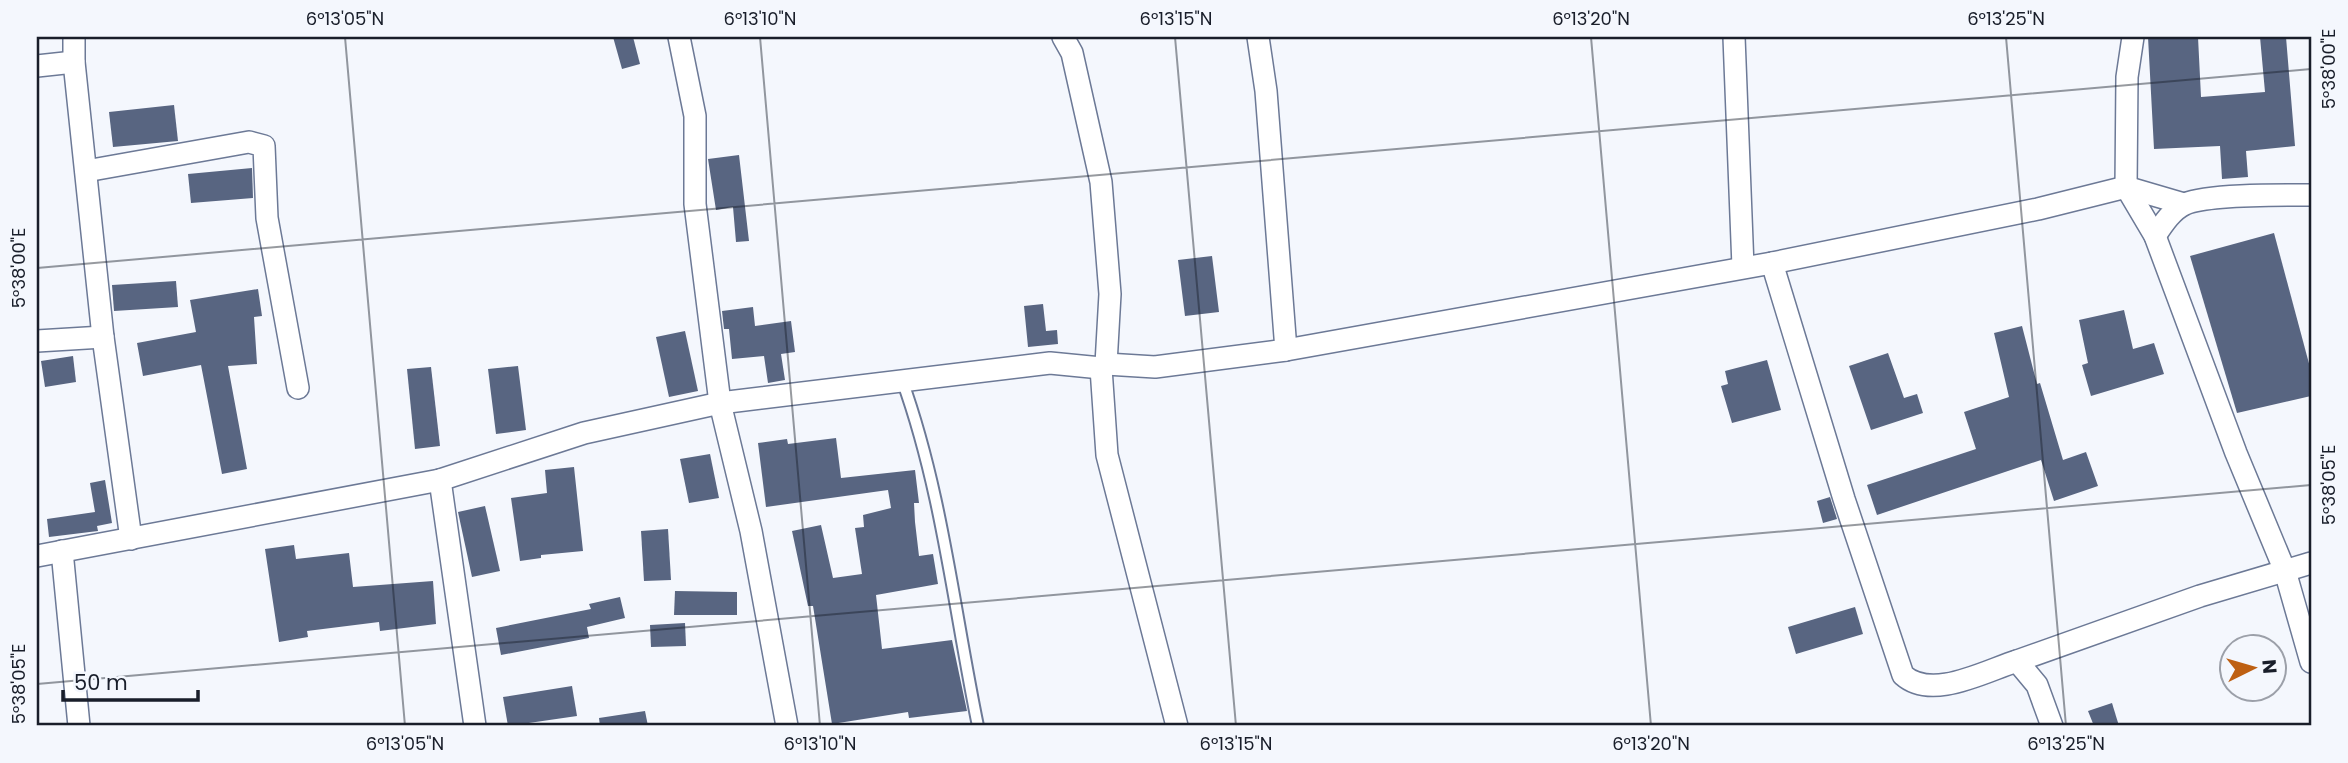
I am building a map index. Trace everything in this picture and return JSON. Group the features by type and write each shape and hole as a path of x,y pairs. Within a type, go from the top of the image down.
{"street":[{"path":"74,37 74,62 103,337 131,540"},
{"path":"679,37 695,116 695,204 720,403 751,531 787,726"},
{"path":"1063,37 1072,53 1101,182 1110,294 1104,366 1107,455 1177,726"},
{"path":"1258,37 1266,91 1286,350"},
{"path":"1734,37 1742,267"},
{"path":"2133,37 2127,77 2126,187 2155,236 2236,453 2285,571 2311,662"},
{"path":"37,66 74,62"},
{"path":"86,172 249,142 264,146 267,218 298,388"},
{"path":"37,556 440,480 584,433 720,403 1051,363 1156,367 1286,350 1772,262 2038,209 2126,187 2184,204 2254,196 2311,195"},
{"path":"2155,236 2165,220 2184,204"},
{"path":"1772,262 1843,499 1903,675 1910,681 1926,685 1948,684 2200,596 2311,563"},
{"path":"37,341 103,337"},
{"path":"440,480 475,726"},
{"path":"62,551 79,726"},
{"path":"2017,661 2038,685 2052,726"}],"lane":[{"path":"902,380 919,426 940,517 978,726"}],"building":[{"path":"613,37 633,37 640,64 622,69"},
{"path":"2148,37 2198,37 2201,97 2265,92 2260,37 2286,37 2295,146 2246,151 2248,177 2222,179 2220,146 2154,149"},
{"path":"174,105 178,141 113,147 109,112"},
{"path":"739,155 749,241 736,242 733,207 716,210 708,159"},
{"path":"252,168 253,198 191,203 188,174"},
{"path":"2274,233 2311,371 2311,396 2237,413 2190,256"},
{"path":"1212,256 1219,312 1185,316 1178,260"},
{"path":"176,281 178,307 114,311 112,285"},
{"path":"258,289 262,316 254,317 257,364 228,366 247,469 222,474 201,365 143,376 137,343 196,332 190,300"},
{"path":"1043,304 1046,331 1057,330 1058,344 1028,347 1024,306"},
{"path":"753,307 755,326 791,321 795,352 781,354 785,380 768,383 764,356 732,359 729,329 724,329 722,311"},
{"path":"2124,310 2133,349 2154,343 2164,374 2091,396 2082,365 2088,363 2079,320"},
{"path":"2022,326 2037,384 2040,383 2063,460 2086,452 2098,486 2054,501 2041,460 1877,515 1867,485 1976,449 1964,412 2009,397 1994,333"},
{"path":"685,331 698,391 669,397 656,337"},
{"path":"1888,353 1904,398 1917,394 1923,413 1871,430 1849,366"},
{"path":"73,356 76,382 45,387 41,361"},
{"path":"1767,360 1781,410 1732,423 1721,386 1728,384 1725,371"},
{"path":"518,366 526,430 496,434 488,369"},
{"path":"431,367 440,446 415,449 407,369"},
{"path":"836,438 841,478 915,470 919,503 914,503 919,556 933,554 938,584 876,595 882,649 952,640 967,711 909,718 908,712 832,724 813,606 808,606 792,531 821,525 833,578 862,574 855,528 864,527 863,515 891,508 888,490 766,507 758,443 787,439 788,444"},
{"path":"710,454 719,498 689,503 680,459"},
{"path":"574,467 583,551 541,555 541,558 520,561 511,498 547,493 545,470"},
{"path":"105,480 112,523 97,526 98,531 49,537 47,519 95,512 90,483"},
{"path":"1830,497 1837,519 1823,523 1817,501"},
{"path":"485,506 500,571 472,577 458,512"},
{"path":"668,529 671,580 644,581 641,531"},
{"path":"294,545 296,559 349,553 353,587 433,581 436,624 380,631 379,622 307,631 308,637 279,642 265,549"},
{"path":"675,591 737,592 737,615 674,615"},
{"path":"620,597 625,618 587,627 589,638 501,655 496,628 591,609 589,604"},
{"path":"1855,607 1863,634 1796,654 1788,627"},
{"path":"685,623 686,646 651,647 650,625"},
{"path":"572,686 577,716 508,726 503,697"},
{"path":"2112,703 2119,726 2094,726 2088,711"},
{"path":"645,711 648,726 600,726 599,718"}]}
